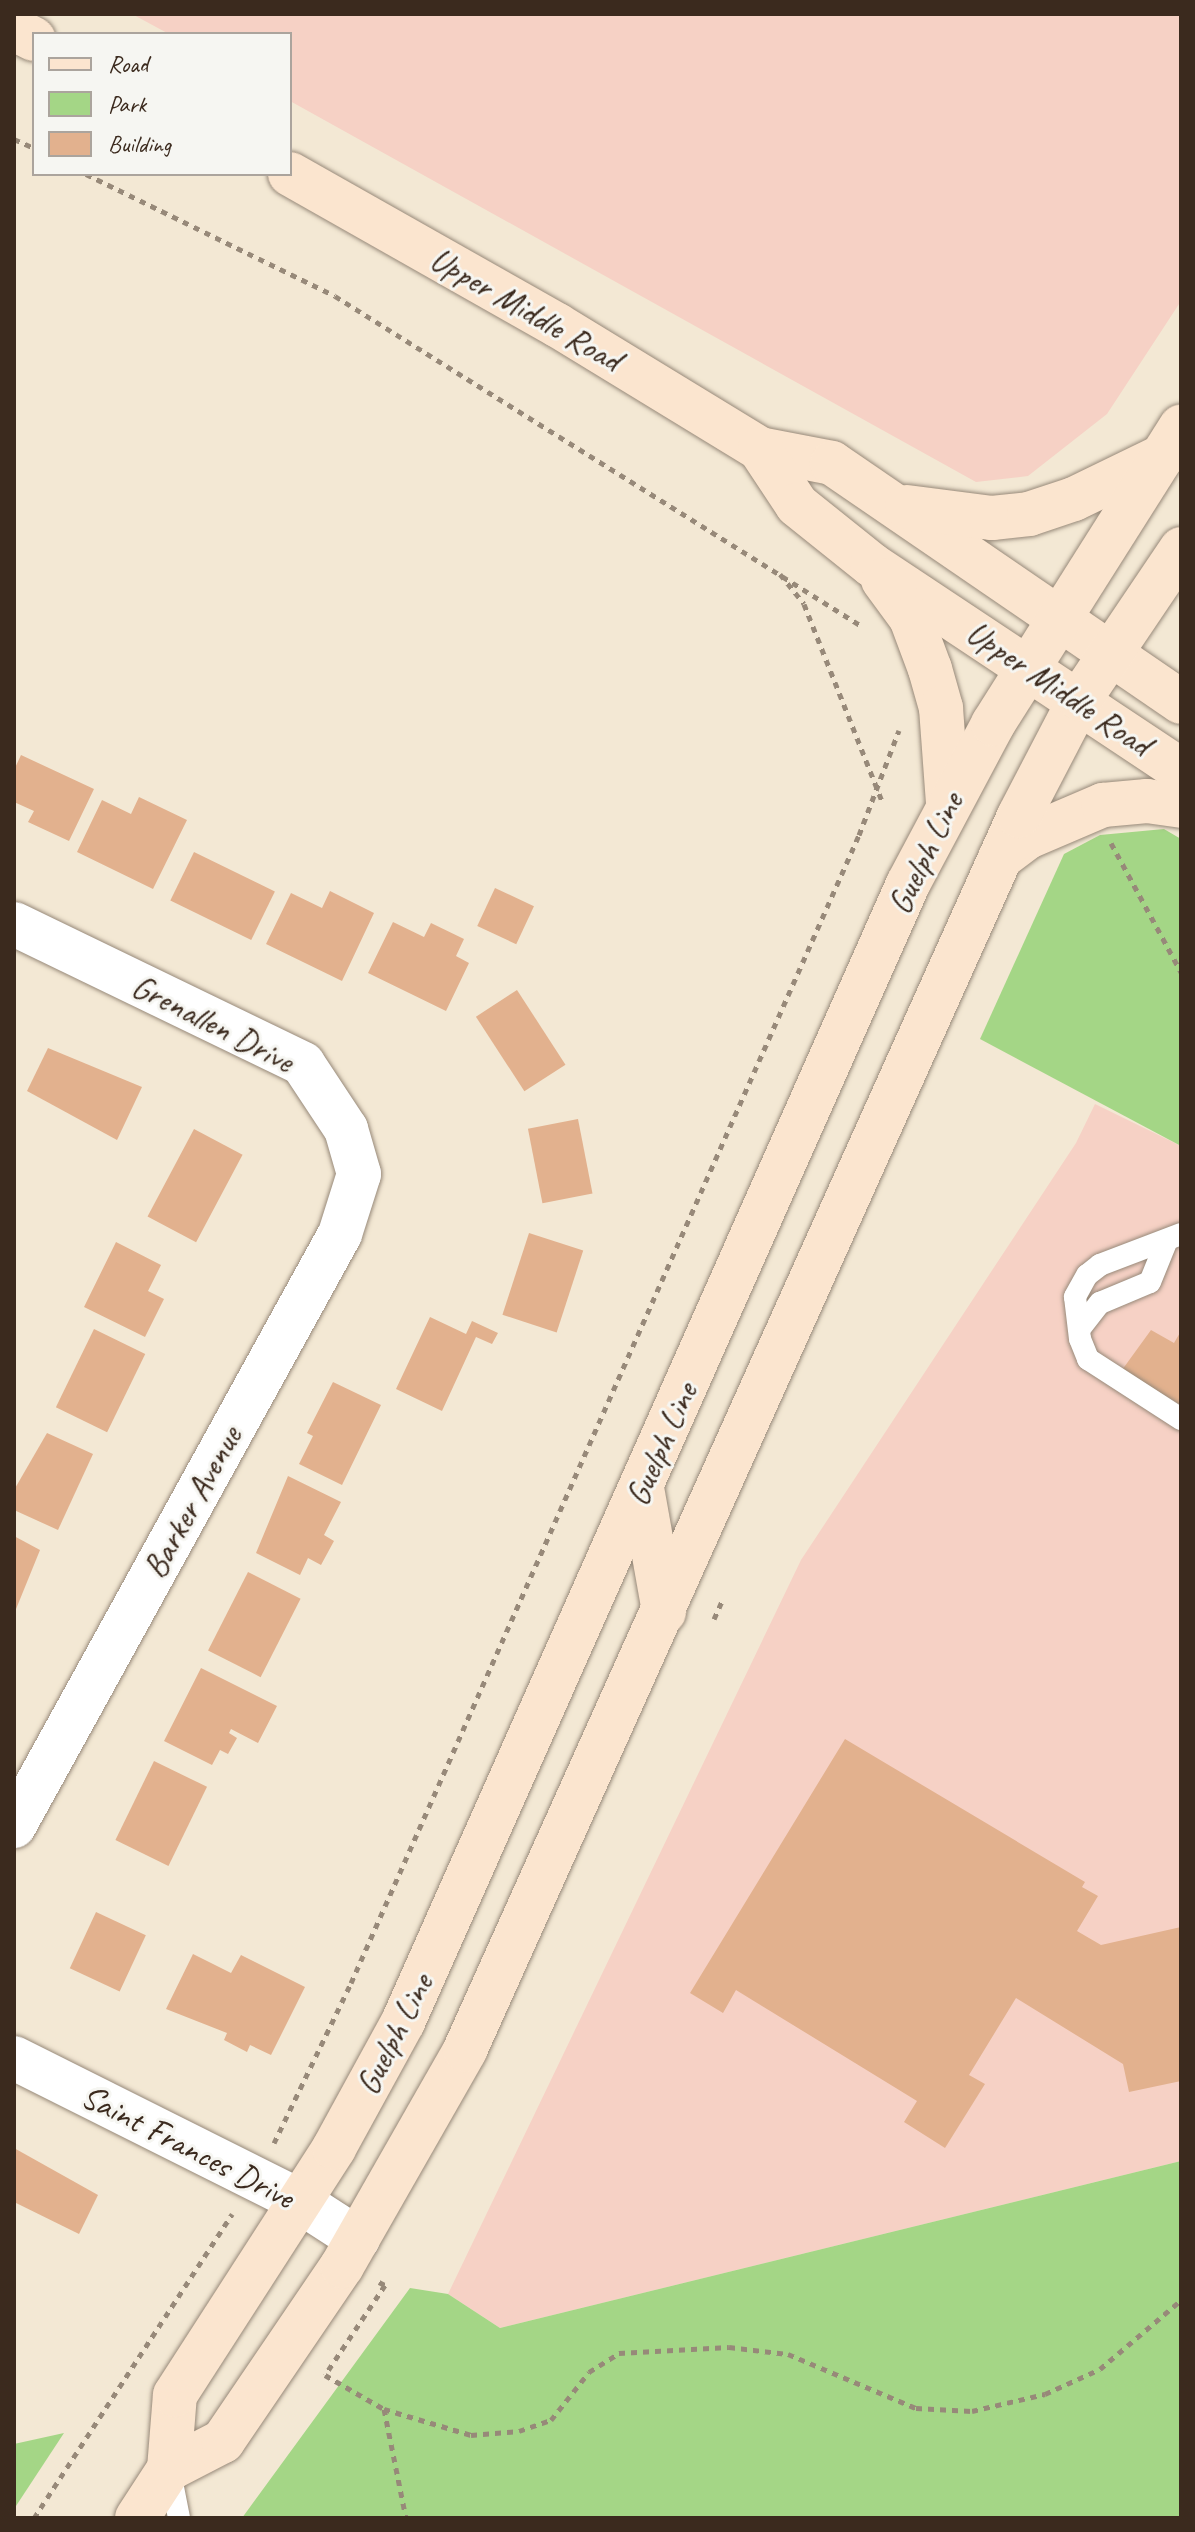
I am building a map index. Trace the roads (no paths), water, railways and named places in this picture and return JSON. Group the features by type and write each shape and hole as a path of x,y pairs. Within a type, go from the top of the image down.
{"main road":[{"path":"14,29 32,38"},
{"name":"Upper Middle Road","path":"292,175 557,325 760,449 832,463 1181,702"},
{"path":"893,503 992,518 1029,514 1074,499 1172,442"},
{"name":"Guelph Line","path":"137,2518 169,2469 175,2395 288,2218 403,2022 948,803 1028,667 1172,442"},
{"name":"Upper Middle Road","path":"760,449 797,505 872,565 1080,699 1181,770"},
{"name":"Guelph Line","path":"169,2469 223,2441 350,2252 465,2050 1000,858 1080,699 1181,549"},
{"path":"872,565 911,618 930,669 941,708 948,803"},
{"path":"1000,858 1028,837 1103,805 1147,801 1181,806"},
{"path":"642,1488 664,1612"}],"street":[{"name":"Grenallen Drive","path":"14,924 303,1064 346,1129 359,1174"},
{"name":"Barker Avenue","path":"14,1826 340,1234 359,1174"},
{"name":"Saint Frances Drive","path":"14,2058 254,2180 288,2218 350,2252"}],"lane":[{"path":"1174,1237 1087,1275 1075,1297 1088,1359 1181,1419"},
{"path":"1081,1327 1100,1303 1150,1282 1174,1237"},
{"path":"169,2469 179,2518"}]}
